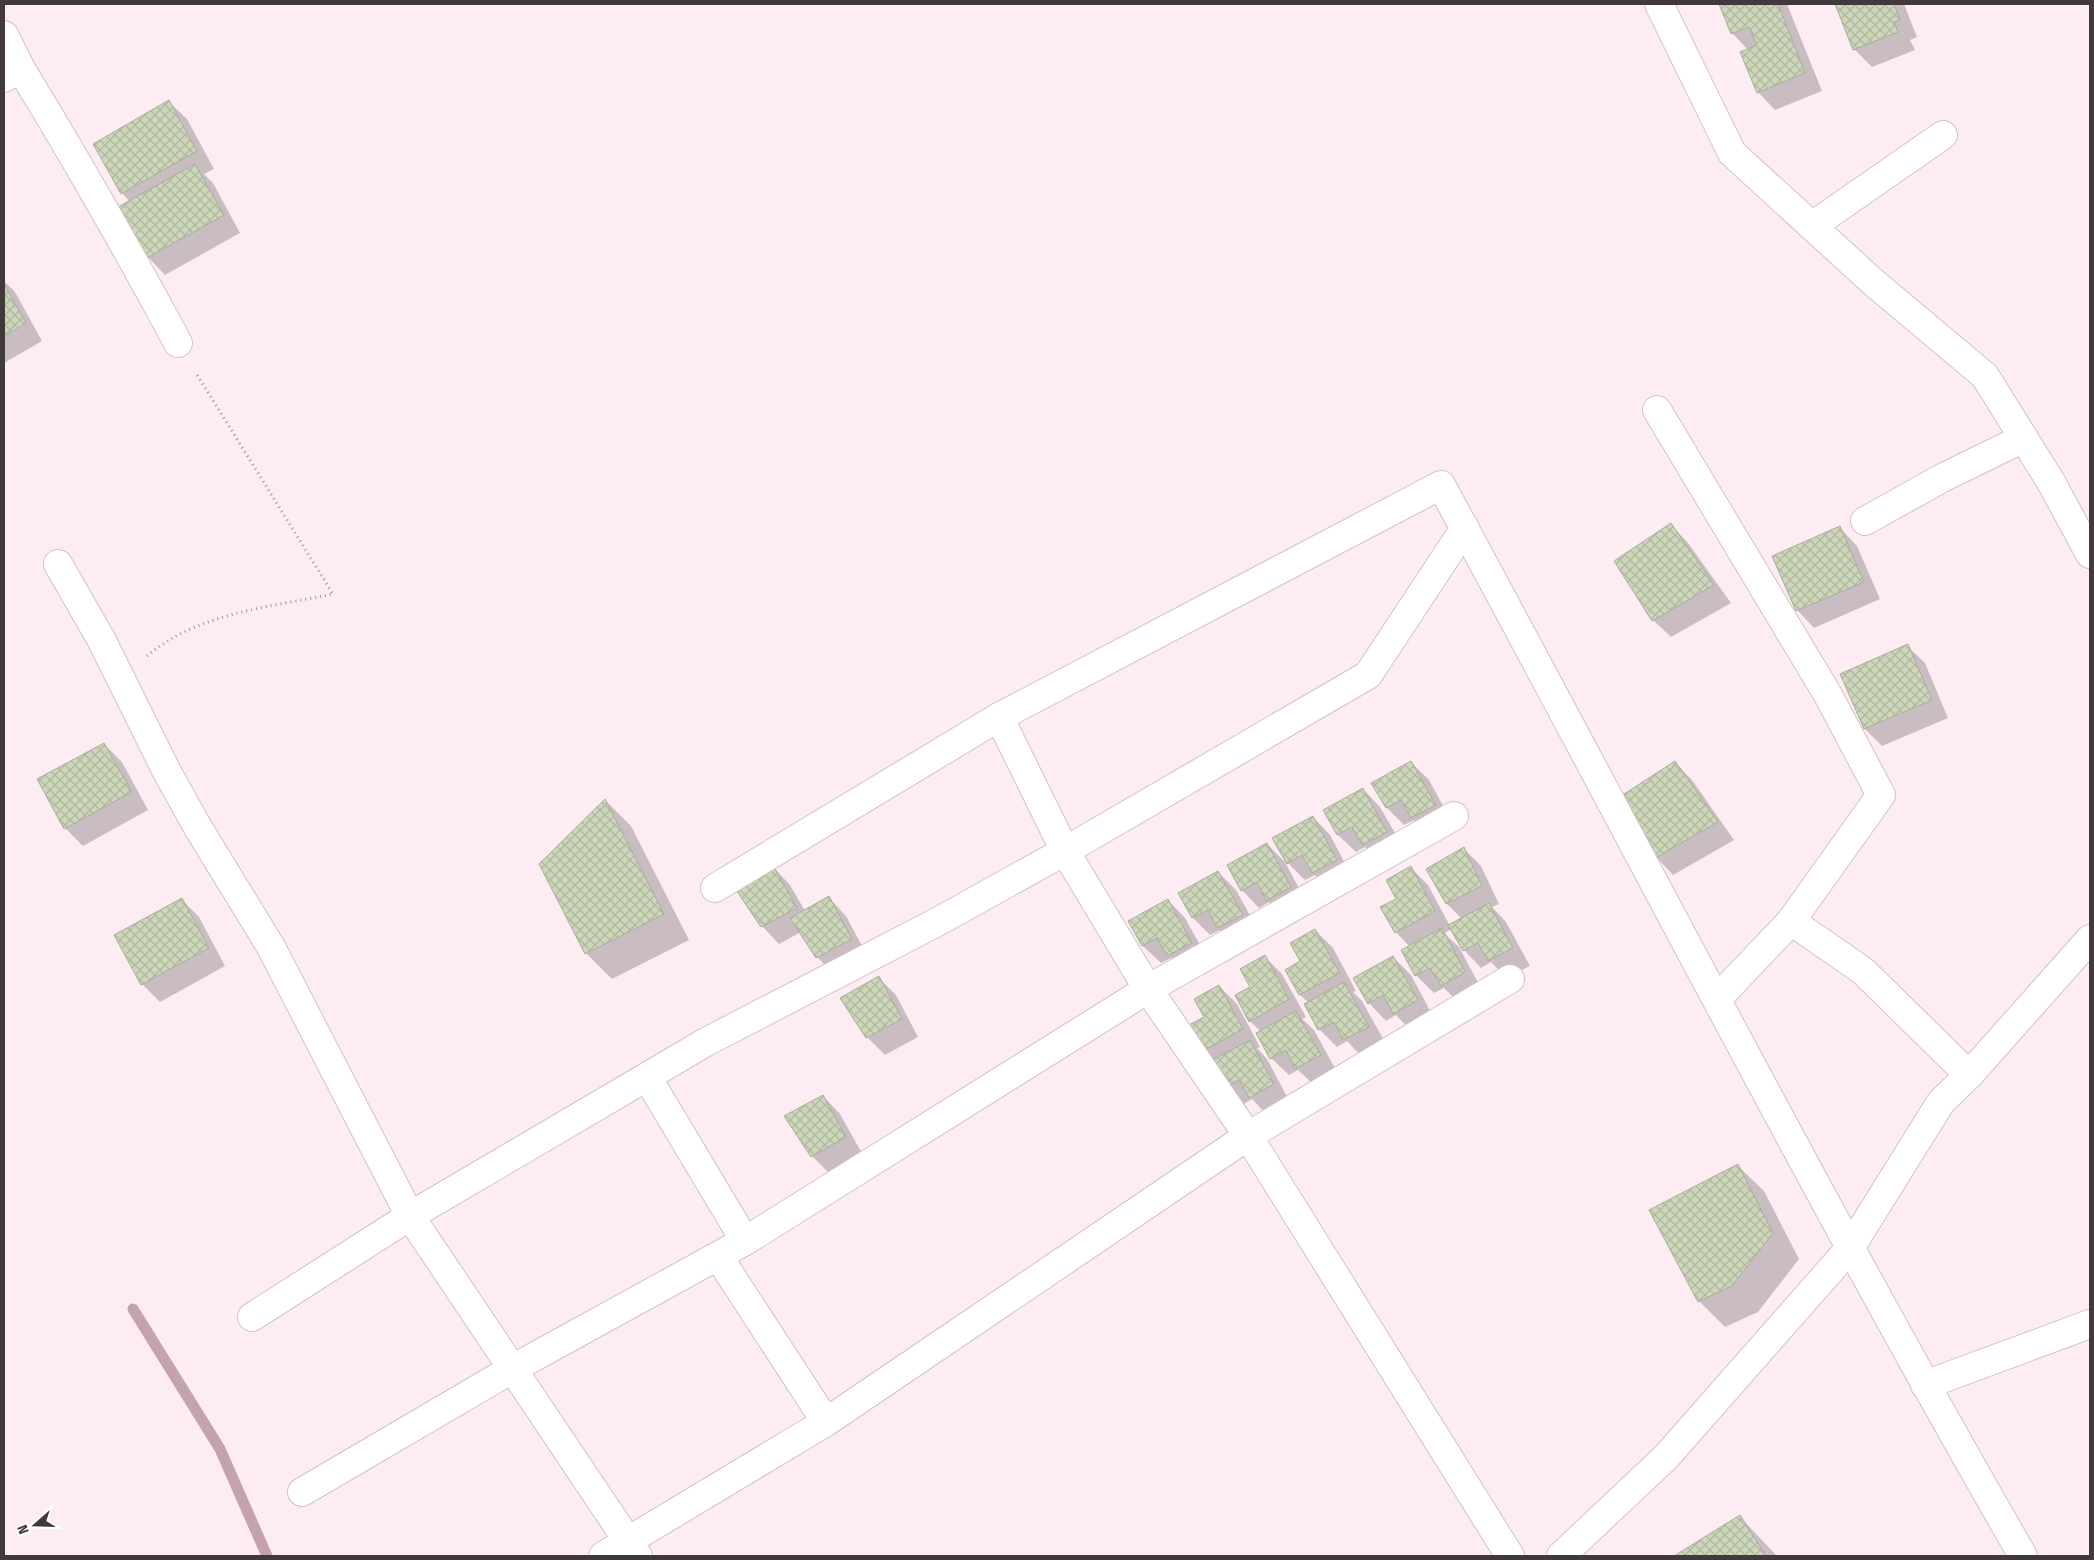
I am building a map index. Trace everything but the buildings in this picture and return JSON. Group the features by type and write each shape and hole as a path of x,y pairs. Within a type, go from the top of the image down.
{"street":[{"path":"1659,4 1732,154 1880,288 1985,376 2052,482 2090,554"},
{"path":"4,35 12,74 94,190 118,237 178,343"},
{"path":"1812,226 1943,135"},
{"path":"1657,410 1828,695 1880,795 1790,921 1717,999"},
{"path":"1865,521 1910,495 2024,438"},
{"path":"715,888 999,717 1441,485 1850,1248 1925,1385 2023,1556"},
{"path":"252,1317 410,1216 706,1042 940,921 1065,851 1368,675 1465,528"},
{"path":"58,564 101,638 120,680 197,826 271,947 410,1216 632,1548"},
{"path":"999,717 1065,851 1148,988 1248,1136 1510,1556"},
{"path":"302,1492 512,1369 745,1241 1148,988 1454,816"},
{"path":"1790,921 1863,971 1969,1076"},
{"path":"1561,1556 1666,1457 1850,1248 1941,1102 1969,1076 2090,939"},
{"path":"602,1556 632,1548 826,1422 1248,1136 1510,979"},
{"path":"647,1077 745,1241"},
{"path":"718,1256 826,1422"},
{"path":"1925,1385 2090,1324"}],"path":[{"path":"120,680 161,644 212,620 333,594 178,343"}],"waterway":[{"path":"133,1309 220,1449 267,1556"}]}
